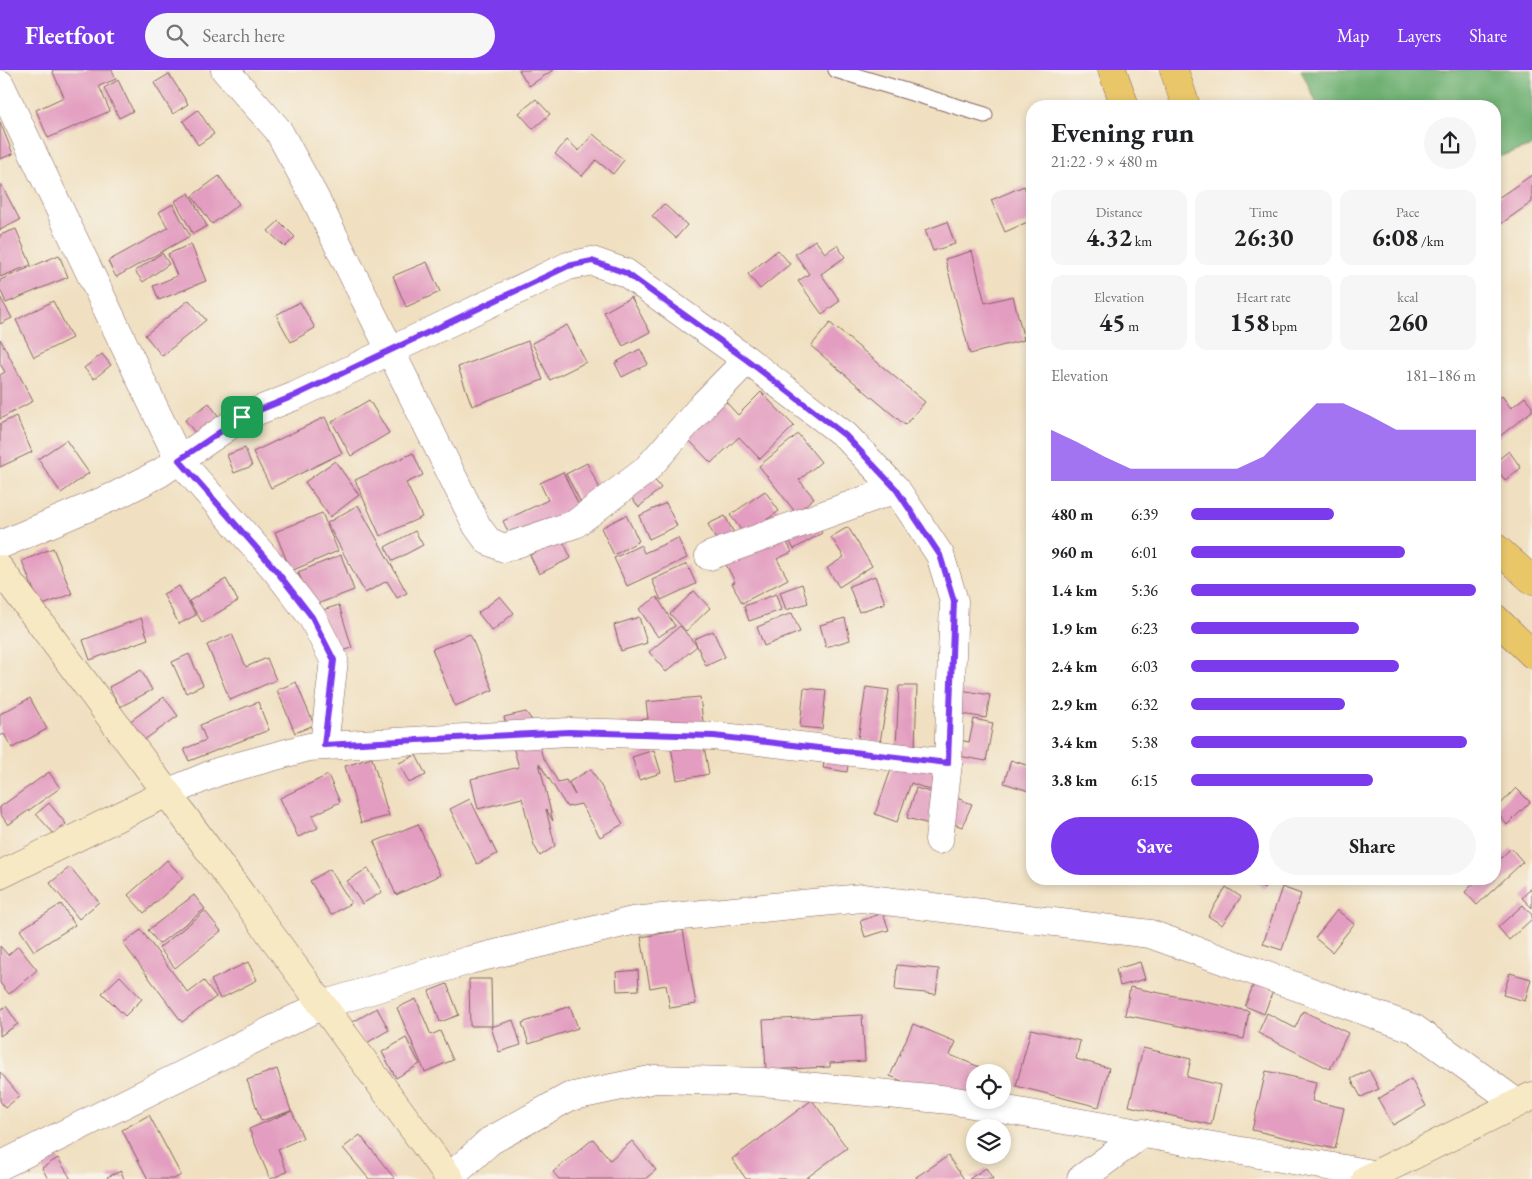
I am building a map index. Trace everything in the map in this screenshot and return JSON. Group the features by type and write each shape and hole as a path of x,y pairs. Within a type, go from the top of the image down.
{"main road":[{"path":"1112,70 1123,100"},
{"path":"1174,70 1184,100"},
{"path":"1501,552 1532,580"},
{"path":"1501,624 1532,654"}],"street":[{"path":"225,70 278,130 315,198 477,526 488,540 504,548 575,524 637,477 747,360"},
{"path":"0,84 179,460 275,569 312,617 334,660 324,745"},
{"path":"0,545 117,495 160,473 242,417 294,396 568,266 592,261 626,273 747,360 846,436 896,489 940,555 954,601 948,763 939,840"},
{"path":"709,556 896,489"},
{"path":"0,569 167,793 449,1179 490,1141 569,1097 655,1079 763,1082 950,1100 1143,1133 1370,1177 1524,1099"},
{"path":"0,875 167,793 220,771 309,746 578,732 714,736 948,763"},
{"path":"0,1166 322,1005 470,960 632,921 862,898 1150,934 1415,1029 1524,1099"},
{"path":"1081,1179 1143,1133"}],"lane":[{"path":"836,70 985,115"}],"green space":[{"path":"1301,70 1532,70 1532,146 1501,156 1501,100 1315,100"}],"building":[{"path":"52,70 112,70 116,79 99,86 110,111 48,138 36,110 64,97"},
{"path":"519,70 553,70 529,86"},
{"path":"169,74 188,104 173,114 154,83"},
{"path":"118,80 133,111 119,118 104,88"},
{"path":"536,99 550,114 533,129 519,113"},
{"path":"198,110 214,134 198,145 183,121"},
{"path":"0,122 13,154 0,159"},
{"path":"593,134 624,160 613,174 596,160 582,176 555,154 567,140 579,151"},
{"path":"1532,175 1532,202 1501,224 1501,196"},
{"path":"219,176 239,204 212,224 192,196"},
{"path":"0,185 20,220 0,230"},
{"path":"1024,186 1026,191 1026,223 1005,232 991,200"},
{"path":"189,193 207,226 193,234 175,201"},
{"path":"173,204 190,236 116,277 108,261 168,228 159,212"},
{"path":"664,204 687,225 676,238 652,216"},
{"path":"279,221 295,237 285,247 268,231"},
{"path":"947,222 955,244 933,251 925,230"},
{"path":"16,229 31,265 0,277 0,235"},
{"path":"815,240 825,253 837,245 845,257 821,274 840,301 822,314 798,281 809,274 795,254"},
{"path":"191,244 206,281 159,300 153,286 177,276 168,254"},
{"path":"778,250 790,264 760,289 748,274"},
{"path":"972,251 985,303 1013,296 1024,340 970,354 945,259"},
{"path":"162,253 169,264 143,282 135,271"},
{"path":"59,255 68,277 6,303 0,289 0,280"},
{"path":"427,262 440,292 406,307 393,276"},
{"path":"0,297 12,318 0,324"},
{"path":"631,297 650,332 623,346 604,312"},
{"path":"189,300 206,320 162,356 145,335"},
{"path":"53,301 72,338 34,357 16,320"},
{"path":"300,302 315,328 291,342 276,315"},
{"path":"830,323 925,402 905,425 811,346"},
{"path":"567,325 586,362 550,380 532,343"},
{"path":"0,339 33,401 0,419 0,375 5,372 0,364"},
{"path":"528,341 543,380 472,406 458,367"},
{"path":"640,349 648,364 622,377 615,363"},
{"path":"102,354 111,365 94,379 84,368"},
{"path":"761,392 794,426 760,459 739,437 711,463 687,438 725,401 738,415"},
{"path":"1501,397 1511,408 1525,397 1532,406 1532,411 1501,435"},
{"path":"369,400 389,433 351,456 332,422"},
{"path":"209,403 219,417 196,434 185,420"},
{"path":"16,416 32,452 0,467 0,424"},
{"path":"325,417 342,453 271,488 253,452"},
{"path":"798,434 821,462 799,480 814,498 796,513 759,466"},
{"path":"66,440 89,473 61,493 38,459"},
{"path":"245,448 252,466 234,473 227,455"},
{"path":"1509,451 1521,468 1505,480 1501,475 1501,457"},
{"path":"413,453 423,475 406,483 422,517 380,536 355,480"},
{"path":"335,461 359,495 330,517 305,482"},
{"path":"587,463 603,495 582,505 566,474"},
{"path":"563,472 581,510 513,542 503,521 548,500 540,483"},
{"path":"650,474 661,488 639,507 627,493"},
{"path":"765,491 779,511 745,535 730,515"},
{"path":"666,503 677,526 649,539 639,516"},
{"path":"358,505 407,593 397,598 387,581 365,593 327,523"},
{"path":"808,510 822,533 794,549 781,527"},
{"path":"322,513 338,551 291,571 275,532"},
{"path":"626,515 639,541 614,555 601,528"},
{"path":"725,516 735,535 718,544 708,524"},
{"path":"778,525 792,552 777,559 788,579 742,603 732,583 735,582 721,555"},
{"path":"848,527 872,566 839,587 827,568 844,557 831,537"},
{"path":"415,531 423,545 393,561 385,547"},
{"path":"678,538 687,558 627,586 614,558 641,545 644,553"},
{"path":"562,539 571,558 539,574 530,555"},
{"path":"53,548 72,594 40,606 22,561"},
{"path":"341,555 354,590 312,606 298,572"},
{"path":"687,564 696,584 661,600 652,580"},
{"path":"875,576 885,603 859,612 849,586"},
{"path":"226,579 238,601 202,622 189,601"},
{"path":"802,584 808,603 786,610 780,592"},
{"path":"179,586 196,615 179,624 163,594"},
{"path":"694,591 710,608 686,631 670,614"},
{"path":"776,594 781,610 749,621 744,606"},
{"path":"500,596 514,613 492,631 478,613"},
{"path":"657,597 675,626 658,637 639,609"},
{"path":"339,605 352,648 326,656 313,613"},
{"path":"792,613 800,632 764,646 757,627"},
{"path":"639,617 647,643 621,651 614,625"},
{"path":"141,618 148,639 90,660 83,640"},
{"path":"845,618 850,640 826,647 820,625"},
{"path":"680,626 697,646 666,672 649,652"},
{"path":"713,631 725,657 706,666 694,639"},
{"path":"232,634 246,667 267,658 276,680 230,700 207,645"},
{"path":"470,634 493,690 455,706 432,649"},
{"path":"189,654 203,685 186,693 172,662"},
{"path":"141,670 152,690 120,707 109,687"},
{"path":"296,682 314,725 295,733 277,690"},
{"path":"899,686 917,686 915,748 896,747"},
{"path":"866,687 889,690 880,742 858,739"},
{"path":"804,688 826,690 822,729 800,727"},
{"path":"955,689 990,695 986,718 951,712"},
{"path":"164,697 178,716 140,743 126,724"},
{"path":"700,697 704,730 701,730 709,774 677,780 669,736 616,723 648,719 646,702"},
{"path":"30,698 47,729 12,748 4,734 0,736 0,714"},
{"path":"258,702 269,730 189,761 184,749 206,740 200,725"},
{"path":"526,712 534,723 542,755 558,782 566,780 575,795 569,782 591,769 623,824 600,837 581,804 567,807 539,763 553,821 546,809 555,846 540,856 534,845 522,798 478,809 471,779 519,767 504,717"},
{"path":"974,719 993,723 986,761 942,753 945,737 969,742"},
{"path":"826,748 850,751 847,772 823,768"},
{"path":"654,750 661,773 639,780 632,757"},
{"path":"897,753 941,769 933,791 911,783 897,822 875,814"},
{"path":"416,755 426,775 409,783 399,763"},
{"path":"372,758 389,816 361,823 345,766"},
{"path":"1011,760 1026,765 1026,790 1004,783"},
{"path":"49,772 60,788 8,825 0,813 0,807"},
{"path":"328,775 340,802 312,816 318,828 298,837 280,798"},
{"path":"916,788 937,794 929,824 907,818"},
{"path":"1516,788 1530,802 1507,825 1501,818 1501,804"},
{"path":"944,793 972,804 962,827 934,816"},
{"path":"470,799 497,854 477,864 450,809"},
{"path":"49,803 66,824 54,834 36,814"},
{"path":"418,824 440,875 396,895 374,842"},
{"path":"1511,848 1523,862 1501,883 1501,858"},
{"path":"167,860 183,878 144,913 128,895"},
{"path":"70,867 99,902 79,919 50,883"},
{"path":"368,868 382,892 362,904 347,881"},
{"path":"330,869 351,903 331,915 310,881"},
{"path":"1260,885 1268,885 1264,889"},
{"path":"1472,885 1498,885 1477,905 1465,892"},
{"path":"1226,887 1241,897 1222,925 1208,916"},
{"path":"1282,887 1301,894 1282,950 1263,944"},
{"path":"1532,887 1532,908 1522,898"},
{"path":"194,895 205,909 159,944 148,930"},
{"path":"61,904 75,925 34,951 20,930"},
{"path":"1523,905 1532,915 1532,919 1509,940 1498,927"},
{"path":"1337,910 1354,924 1332,952 1315,938"},
{"path":"205,911 221,931 175,968 159,948"},
{"path":"883,913 889,930 865,937 860,921"},
{"path":"141,930 188,993 204,981 216,997 182,1022 123,943"},
{"path":"683,930 696,1004 670,1008 666,985 650,988 641,937"},
{"path":"0,946 8,955 18,946 37,970 9,994 0,983"},
{"path":"248,962 257,980 220,999 211,980"},
{"path":"1140,962 1145,979 1120,986 1116,969"},
{"path":"897,965 939,969 936,994 895,990"},
{"path":"638,970 639,990 617,991 616,972"},
{"path":"1510,973 1531,979 1525,1001 1503,995"},
{"path":"120,976 142,999 125,1016 102,993"},
{"path":"469,979 491,979 492,1026 470,1026"},
{"path":"1254,983 1273,991 1264,1014 1245,1006"},
{"path":"447,984 459,1015 440,1022 429,991"},
{"path":"1130,987 1249,1011 1244,1039 1125,1015"},
{"path":"416,999 431,1035 440,1031 453,1060 425,1072 397,1008"},
{"path":"6,1006 18,1024 0,1036 0,1010"},
{"path":"570,1006 578,1028 529,1044 522,1023"},
{"path":"377,1008 389,1030 365,1044 353,1022"},
{"path":"1303,1011 1348,1033 1330,1069 1258,1033 1267,1013 1295,1028"},
{"path":"862,1015 865,1061 830,1063 830,1067 766,1070 763,1020"},
{"path":"513,1020 521,1045 499,1052 491,1027"},
{"path":"913,1024 956,1042 950,1055 972,1064 966,1064 966,1108 890,1076"},
{"path":"1031,1029 1080,1041 1076,1059 1109,1068 1099,1107 1016,1086"},
{"path":"406,1038 420,1064 396,1078 382,1052"},
{"path":"1143,1048 1191,1059 1187,1077 1220,1085 1211,1125 1129,1106"},
{"path":"277,1069 291,1111 261,1121 247,1080"},
{"path":"1369,1070 1379,1089 1361,1097 1351,1079"},
{"path":"1266,1071 1316,1082 1312,1101 1344,1108 1335,1149 1252,1130"},
{"path":"0,1072 20,1096 5,1108 0,1101"},
{"path":"1411,1079 1426,1106 1393,1125 1378,1099"},
{"path":"812,1100 847,1148 805,1179 746,1179 732,1159"},
{"path":"292,1111 303,1138 278,1149 287,1172 270,1179 249,1129"},
{"path":"149,1115 181,1175 174,1179 148,1179 122,1130"},
{"path":"360,1135 395,1179 369,1179 343,1148"},
{"path":"593,1139 610,1160 632,1141 656,1170 645,1179 559,1179 553,1172"},
{"path":"948,1156 964,1179 917,1179 916,1177"},
{"path":"58,1158 71,1179 48,1179 42,1168"},
{"path":"986,1168 993,1179 969,1179"},
{"path":"121,1171 124,1179 108,1179 107,1177"}],"route":[{"path":"592,261 626,273 747,360 846,436 896,489 940,555 954,601 948,763 714,736 569,732 324,745 334,660 312,617 275,569 179,460 242,417 294,396 568,266 592,261"}]}
